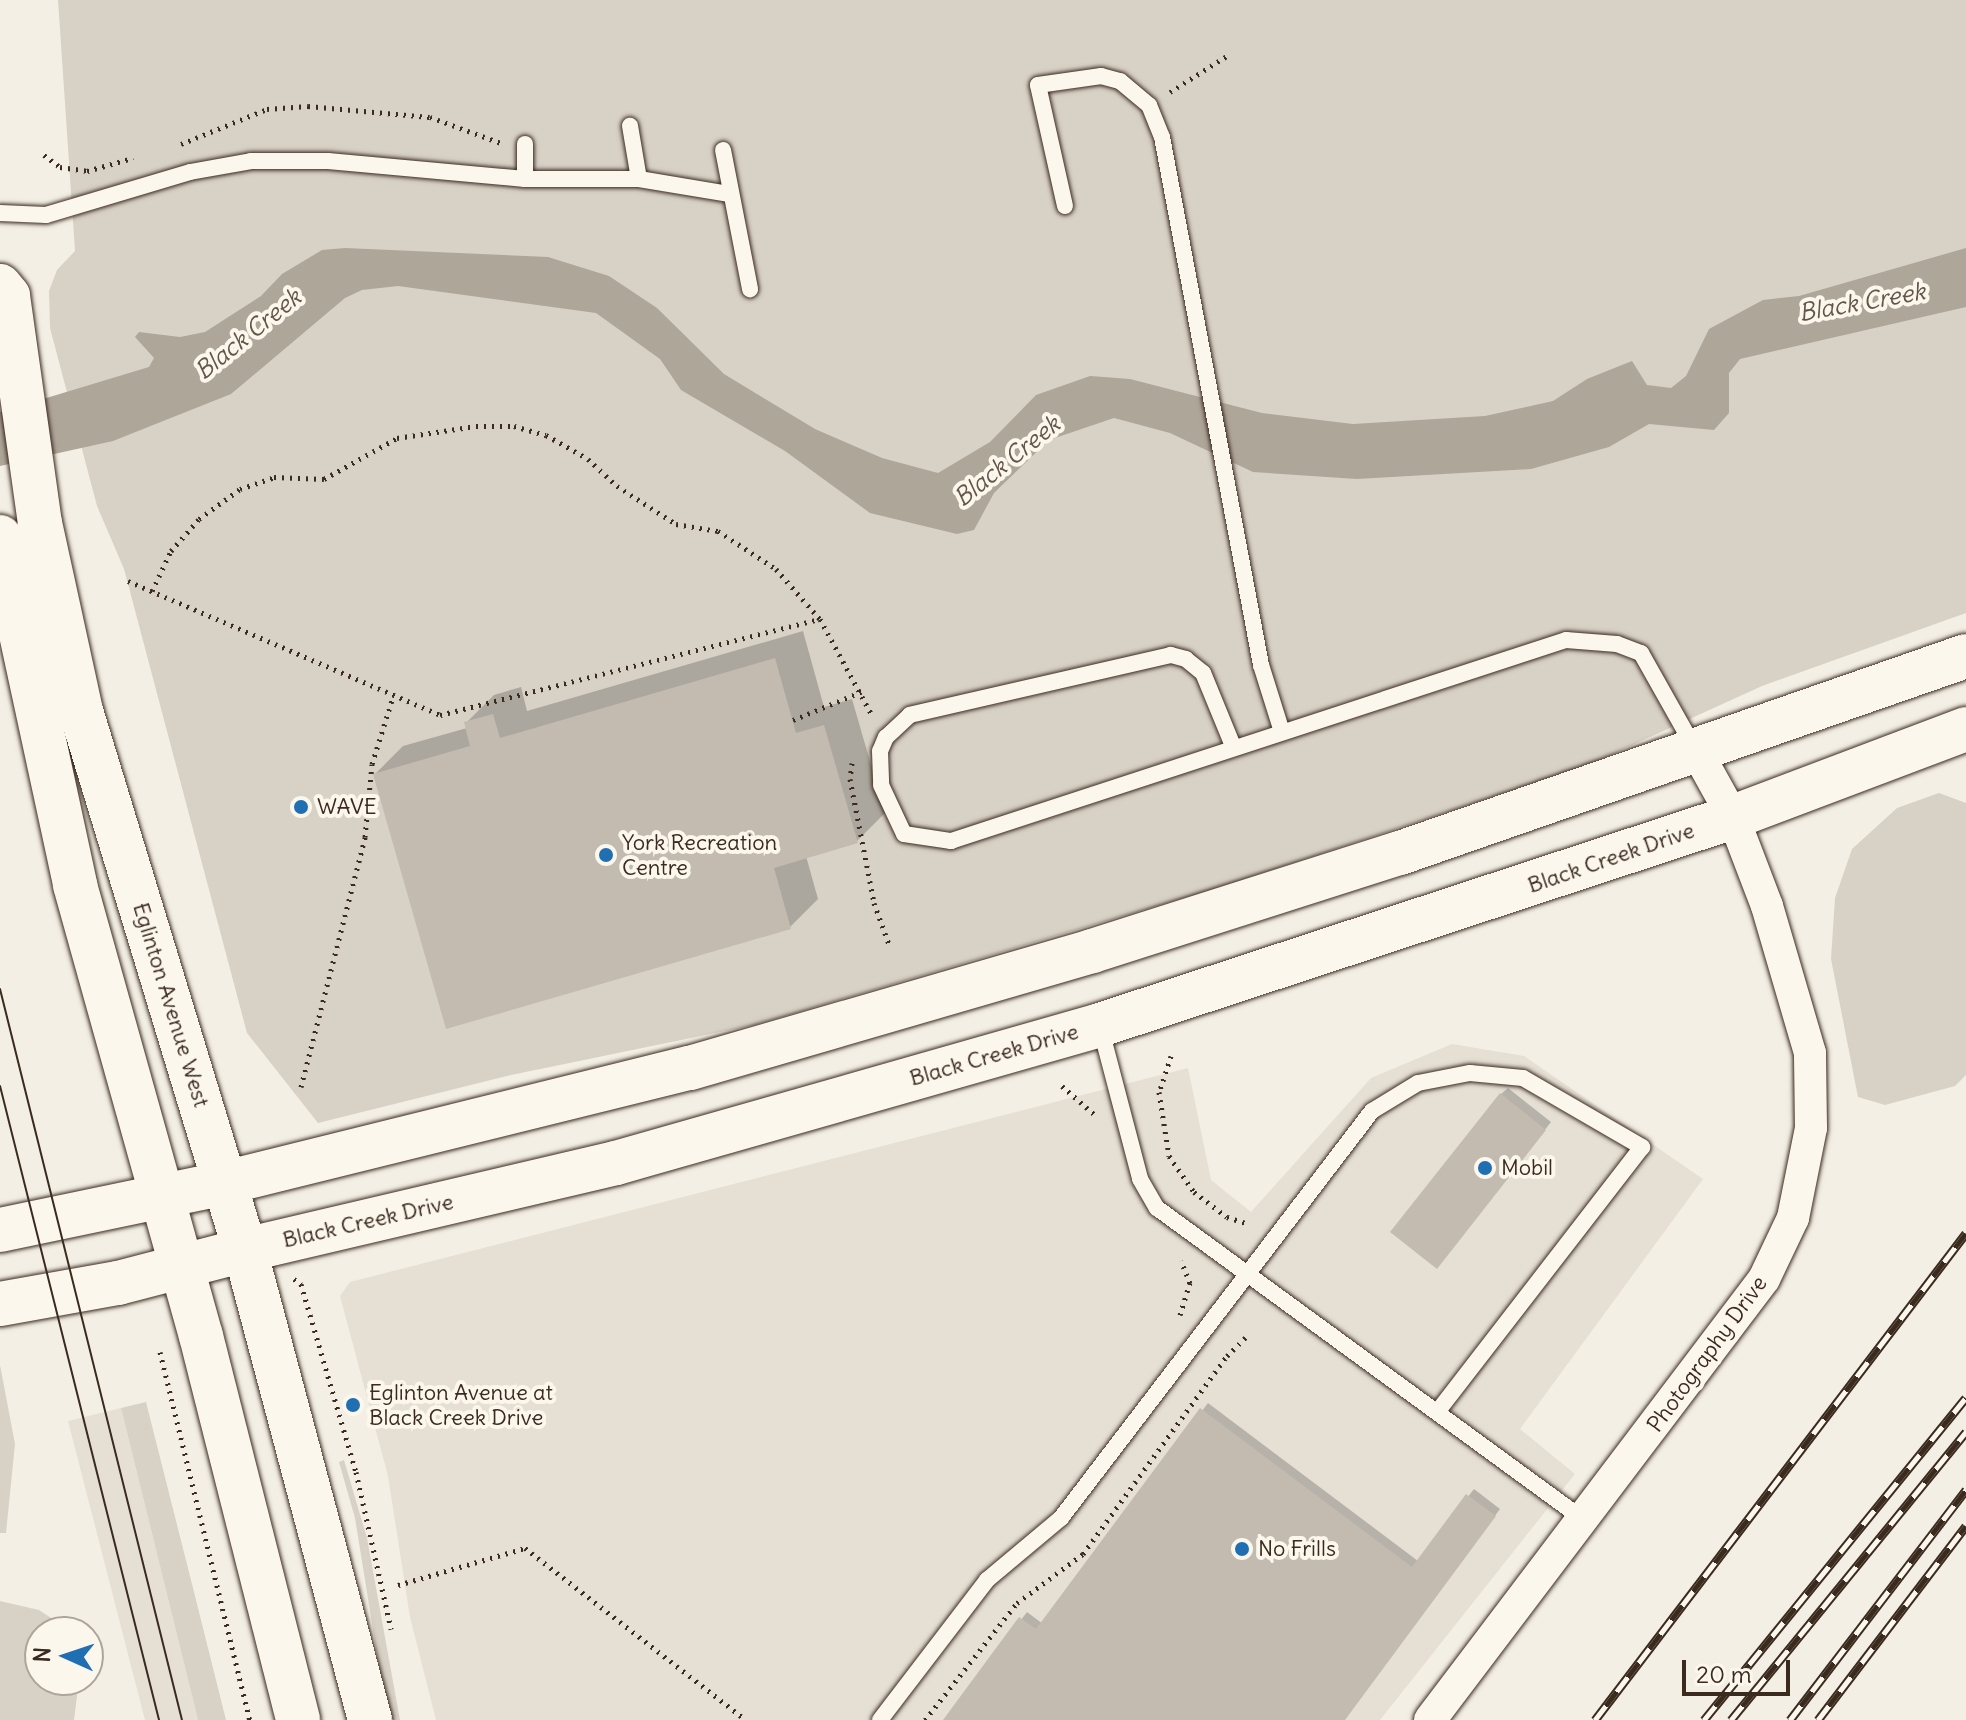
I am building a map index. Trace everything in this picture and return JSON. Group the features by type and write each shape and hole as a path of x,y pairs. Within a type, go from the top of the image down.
{"main road":[{"name":"Eglinton Avenue West","path":"0,286 8,296 15,372 14,535 75,885 183,1267 298,1720"},
{"name":"Eglinton Avenue West","path":"14,535 81,711 245,1250 370,1720"},
{"path":"0,1230 224,1183 826,1030 1342,872 1697,752 1966,656"},
{"name":"Black Creek Drive","path":"0,1304 183,1267 616,1163 1100,1025 1733,817 1966,729"}],"street":[{"name":"Photography Drive","path":"1430,1720 1764,1279 1793,1218 1806,1157 1810,1053 1767,906 1733,817 1697,752"}],"lane":[{"path":"1065,206 1038,85 1101,76 1120,81 1149,105 1162,137 1261,665 1281,729"},
{"path":"630,126 639,179"},
{"path":"525,144 525,179"},
{"path":"723,150 750,289"},
{"path":"0,213 46,215 190,172 251,161 328,161 525,179 639,179 730,194"},
{"path":"1233,746 1203,673 1186,659 1171,655 910,715 886,737 880,751 881,785 904,834 951,841 1233,746 1281,729 1349,713 1566,640 1591,640 1641,653 1697,752"},
{"path":"1100,1025 1146,1194 1157,1208 1249,1277 1439,1410 1584,1520"},
{"path":"880,1720 987,1580 1061,1518 1249,1277 1372,1111 1418,1083 1470,1073 1523,1078 1642,1147 1439,1410"}],"path":[{"path":"1149,105 1227,56"},
{"path":"152,591 171,551 199,519 240,489 274,477 324,479 397,438 476,426 514,426 546,435 588,459 617,486 676,524 718,531 748,547 776,569 820,619 873,714"},
{"path":"128,581 440,715 820,619"},
{"path":"793,720 861,692"},
{"path":"301,1087 365,837 372,764 393,697"},
{"path":"874,903 890,947"},
{"path":"1171,1056 1159,1092 1169,1156 1194,1192 1227,1217 1246,1223"},
{"path":"309,1307 375,1544 391,1632"},
{"path":"159,1347 250,1720"},
{"path":"398,1585 525,1548 746,1720"}],"shaded area":[{"path":"58,0 1966,0 1966,613 1762,686 1593,763 1214,889 754,1025 511,1075 318,1123 247,1033 124,569 97,506 50,328 49,291 57,270 75,251"},
{"path":"1939,793 1966,803 1966,1075 1955,1086 1885,1105 1858,1097 1831,959 1835,898 1852,849 1897,808"},
{"path":"1452,1044 1524,1056 1703,1179 1520,1429 1575,1474 1380,1720 436,1720 410,1617 388,1476 340,1296 350,1282 1188,1068 1211,1180 1251,1212 1371,1078"},
{"path":"0,1365 15,1444 6,1533 0,1533"},
{"path":"146,1402 226,1720 198,1720 121,1408"},
{"path":"121,1408 198,1720 145,1720 68,1421"},
{"path":"344,1460 367,1538 400,1720 392,1720 380,1673 355,1518 339,1462"},
{"path":"0,1601 39,1610 48,1616 24,1616 24,1696 77,1696 74,1720 0,1720"}],"water":[{"name":"Black Creek","path":"345,248 548,257 609,276 657,308 724,374 815,429 882,458 938,473 990,442 1036,395 1090,376 1130,379 1262,413 1353,424 1485,416 1553,401 1587,379 1632,361 1647,385 1671,388 1686,376 1709,329 1763,300 1799,296 1966,248 1966,307 1740,359 1729,373 1729,413 1714,430 1649,424 1609,447 1531,469 1357,479 1253,472 1170,433 1114,418 1049,440 994,493 974,530 957,534 870,513 785,451 681,390 660,359 596,313 398,286 362,290 345,298 231,394 113,441 0,466 0,412 149,367 154,358 135,337 139,332 180,337 205,332 261,296 282,274 322,250"}],"building":[{"name":"York Recreation Centre","path":"775,658 796,733 824,725 858,843 774,868 791,929 446,1029 373,774 470,746 464,722 493,714 500,738"},
{"path":"1500,1093 1546,1130 1437,1269 1390,1232"},
{"name":"No Frills","path":"1200,1408 1412,1567 1466,1494 1496,1516 1345,1720 943,1720 1019,1617 1036,1629"}],"tram line":[{"path":"0,989 182,1720"},
{"path":"0,1086 159,1720"}],"railway":[{"path":"1595,1720 1966,1233"},
{"path":"1704,1720 1966,1398"},
{"path":"1731,1720 1966,1432"},
{"path":"1790,1720 1966,1490"},
{"path":"1818,1720 1966,1526"}],"place":[{"name":"WAVE","path":"301,807"},
{"name":"York Recreation Centre","path":"606,855"},
{"name":"Mobil","path":"1485,1168"},
{"name":"Eglinton Avenue at Black Creek Drive","path":"353,1405"},
{"name":"No Frills","path":"1242,1549"}]}
